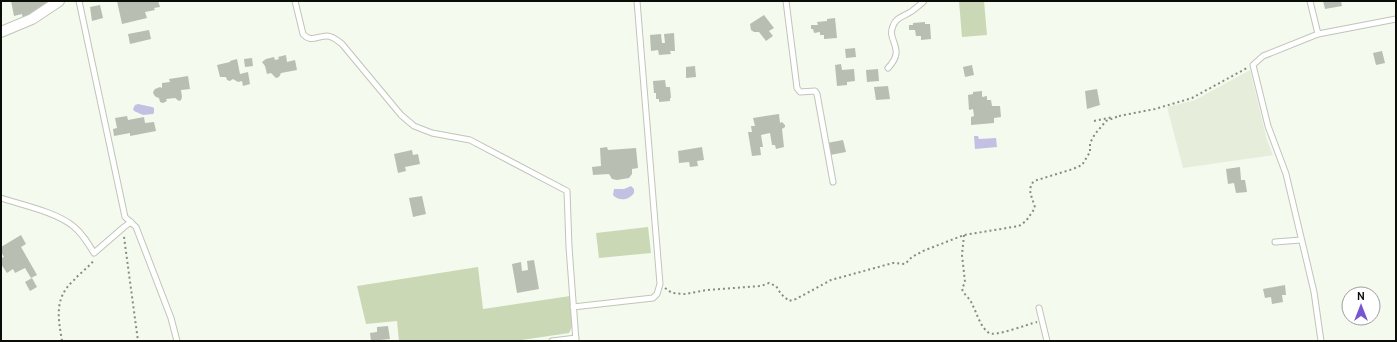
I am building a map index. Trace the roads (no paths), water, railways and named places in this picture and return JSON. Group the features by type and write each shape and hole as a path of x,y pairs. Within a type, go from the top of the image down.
{"street":[{"path":"1,32 32,19 59,1"}],"lane":[{"path":"79,1 125,216 136,228 171,318 177,341"},
{"path":"295,1 302,34 306,38 312,40 327,36 342,44 401,115 414,126 432,133 470,140 567,192 576,339 552,341"},
{"path":"573,307 653,298 658,294 660,284 637,1"},
{"path":"786,1 797,88 800,92 812,90 817,94 833,182"},
{"path":"888,68 894,62 897,54 892,27 896,19 910,12 924,1"},
{"path":"1310,1 1318,34"},
{"path":"1319,341 1314,292 1286,174 1268,126 1253,65 1263,56 1318,34 1396,19"},
{"path":"1,198 59,217 73,226 86,240 94,252 131,222"},
{"path":"1275,242 1301,240"},
{"path":"1039,308 1047,341"}]}
